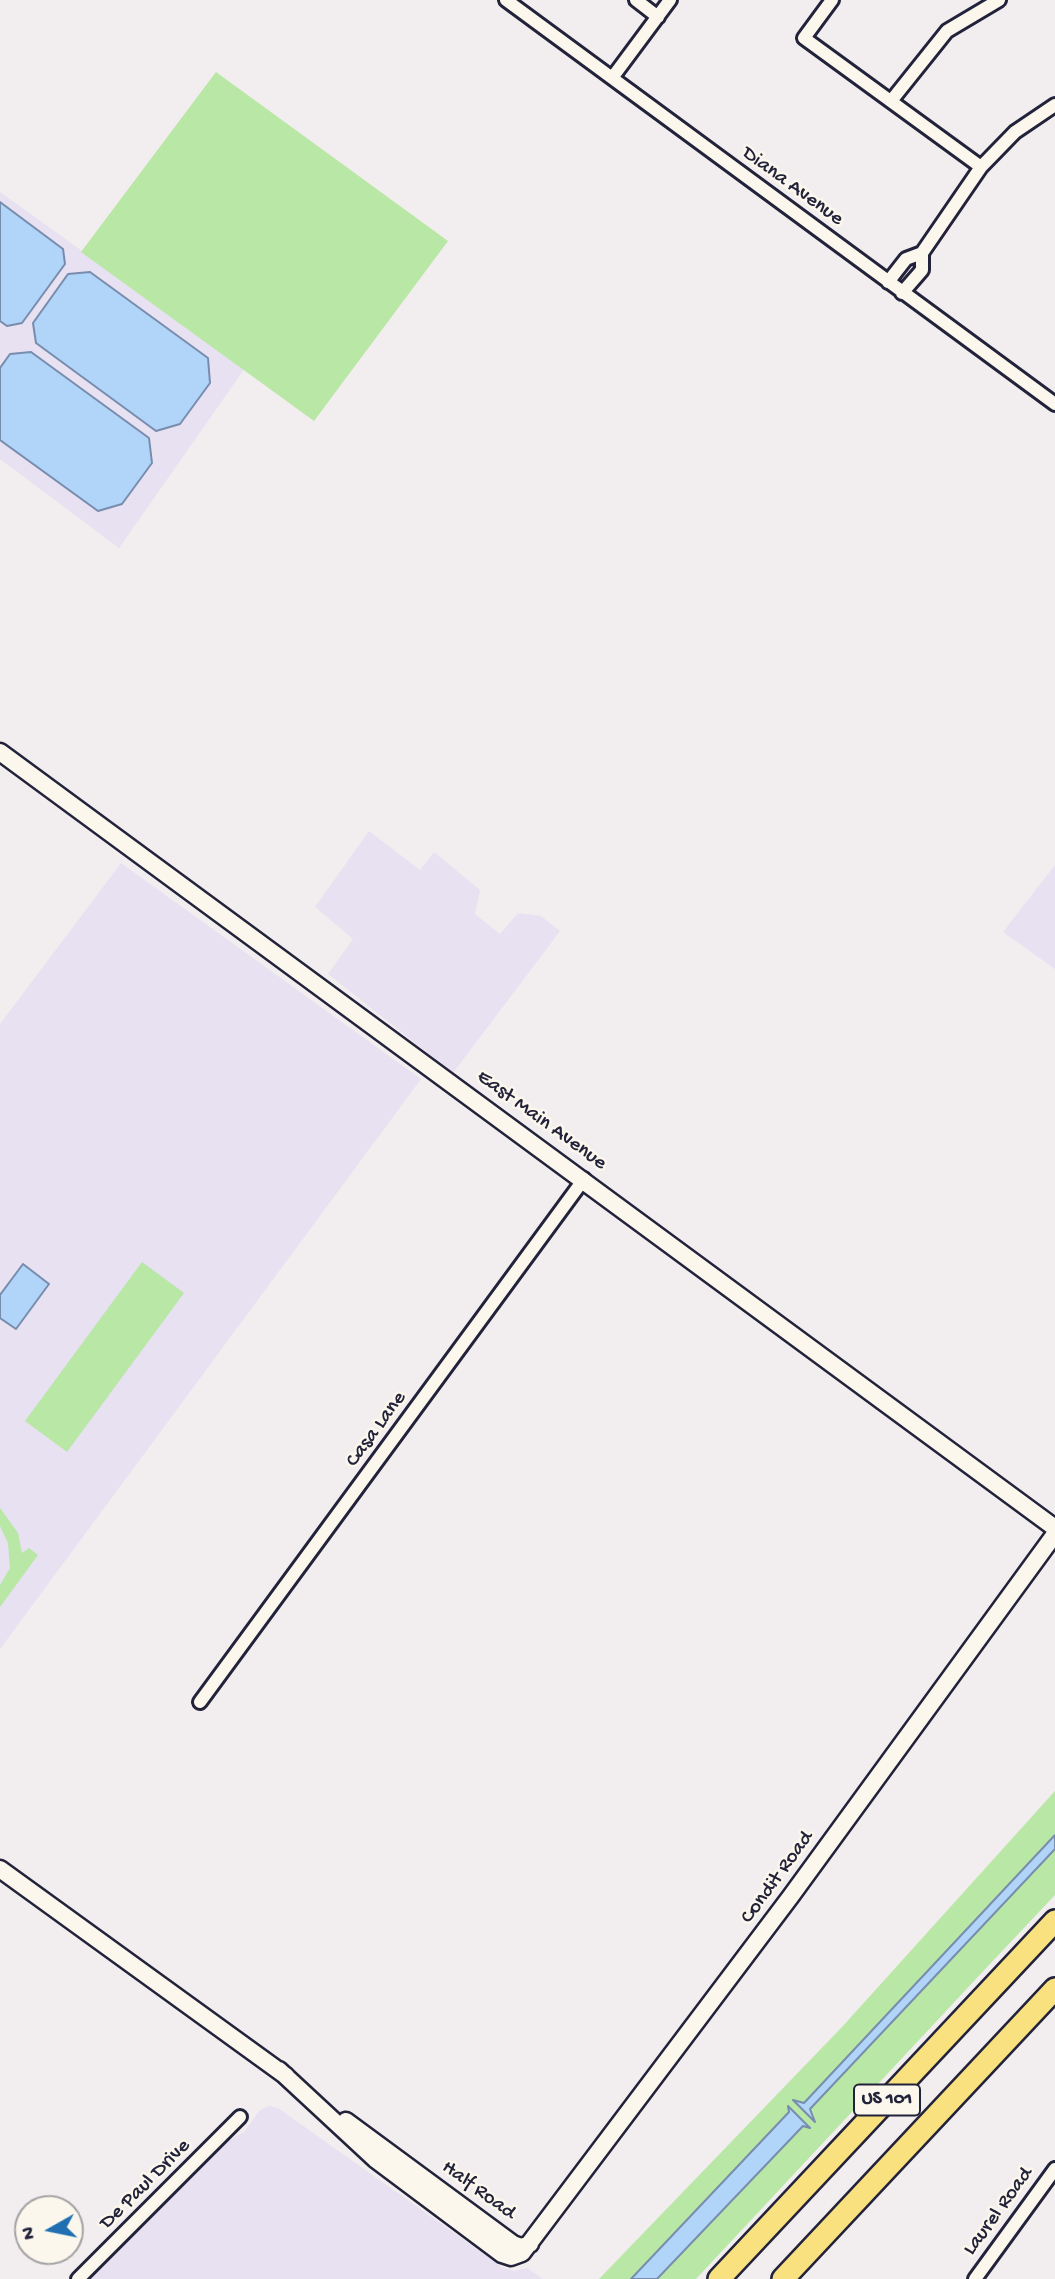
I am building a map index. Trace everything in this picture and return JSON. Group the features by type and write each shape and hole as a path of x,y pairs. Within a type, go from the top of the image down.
{"highway":[{"name":"US 101","path":"719,2279 1055,1921"},
{"name":"US 101","path":"783,2279 1055,1989"}],"street":[{"name":"Diana Avenue","path":"506,0 1055,404"},
{"path":"636,0 658,17"},
{"path":"612,78 670,0"},
{"path":"832,0 804,38 981,167"},
{"path":"891,101 947,31 999,0"},
{"path":"902,293 922,270 922,253 981,167 1015,132 1055,105"},
{"path":"888,282 905,259 922,253"},
{"name":"East Main Avenue","path":"0,752 1055,1528"},
{"name":"Casa Lane","path":"200,1702 584,1179"},
{"name":"Condit Road","path":"530,2244 791,1896 1055,1534"},
{"name":"Half Road","path":"0,1869 279,2070 513,2244 521,2247 530,2244"},
{"name":"De Paul Drive","path":"78,2279 240,2116"},
{"name":"Laurel Road","path":"975,2279 1055,2169"}],"shaded area":[{"path":"0,192 245,368 119,548 0,459"},
{"path":"369,831 420,870 434,852 480,890 475,914 500,934 518,913 541,916 560,931 453,1073 328,974 353,939 315,907"},
{"path":"121,863 421,1079 0,1649 0,1024"},
{"path":"1055,865 1055,969 1003,932"},
{"path":"269,2106 278,2108 502,2267 514,2271 527,2268 543,2279 91,2279 229,2140 244,2132 260,2110"}],"green space":[{"path":"216,72 448,241 314,421 81,252"},
{"path":"142,1262 184,1293 67,1452 25,1421"},
{"path":"0,1508 18,1533 22,1553 29,1548 38,1555 0,1607 0,1585 10,1568 8,1543 0,1526"},
{"path":"1055,1791 1055,1895 696,2279 599,2279 842,2027"}],"water":[{"path":"0,202 63,249 65,264 22,323 7,326 0,321"},
{"path":"90,272 208,358 210,383 180,424 156,431 36,343 33,323 68,274"},
{"path":"31,352 149,438 152,463 122,504 98,511 0,440 0,368 10,354"},
{"path":"23,1264 49,1284 16,1329 0,1318 0,1295"},
{"path":"1055,1835 1055,1849 810,2109 815,2122 793,2100 804,2103"},
{"path":"788,2106 810,2128 803,2126 657,2279 631,2279 789,2112"}]}
